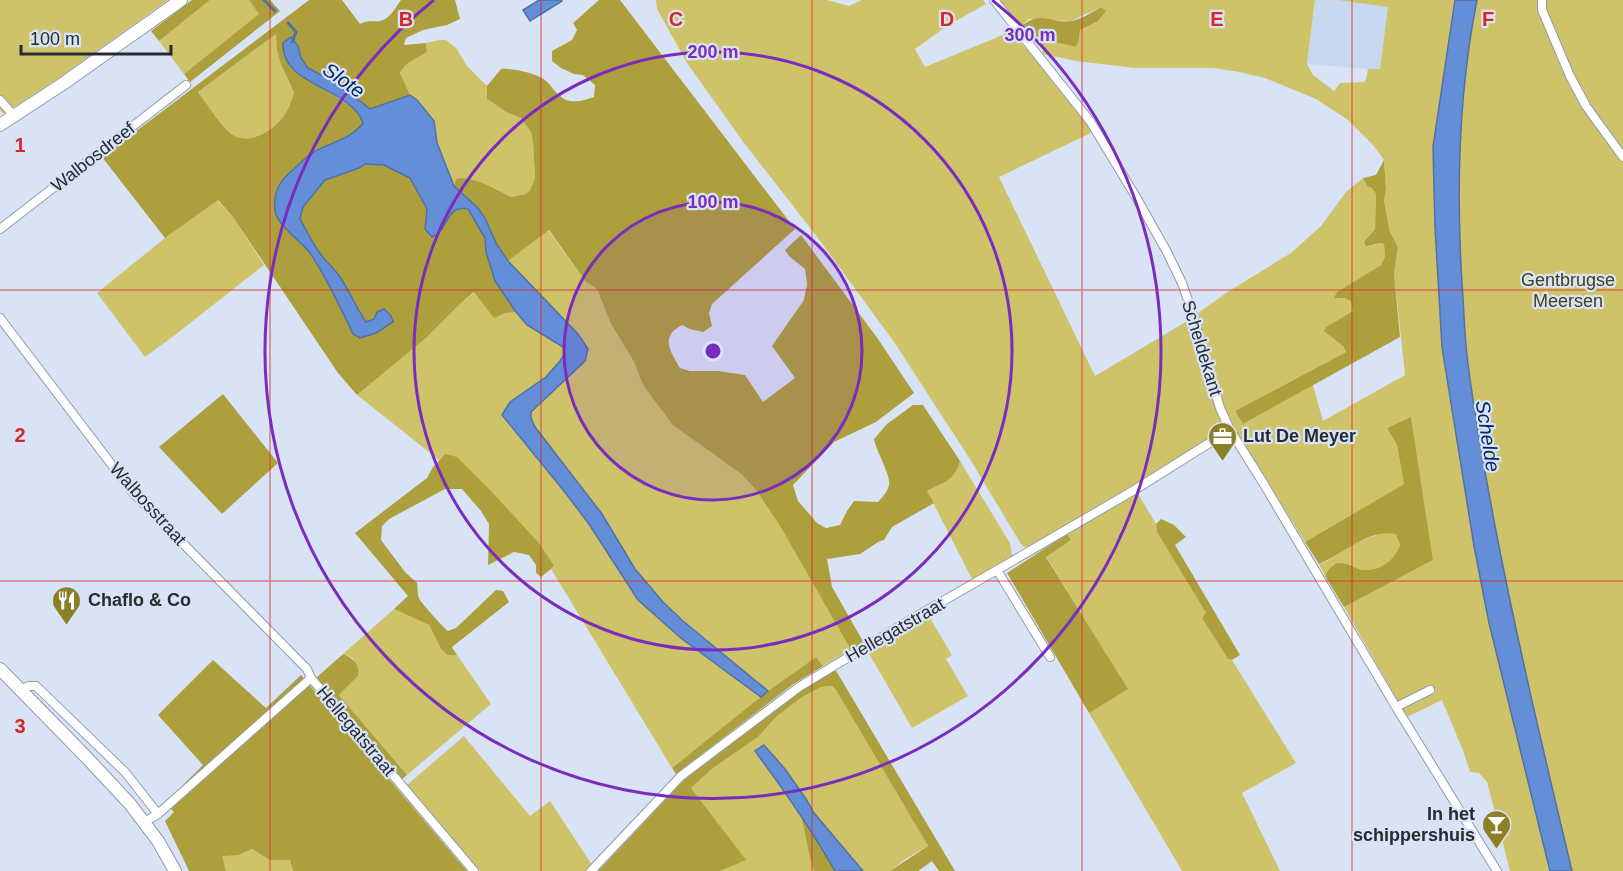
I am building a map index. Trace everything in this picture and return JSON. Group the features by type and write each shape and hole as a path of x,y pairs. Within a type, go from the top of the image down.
{"main road":[{"path":"0,126 181,0"},
{"path":"0,669 130,804 158,841 175,871"}],"street":[{"name":"Scheldekant","path":"994,0 1090,121 1167,252 1182,283 1220,408 1230,430 1395,707 1497,871"},
{"path":"1542,0 1542,10 1570,76 1586,106 1623,157"},
{"name":"Walbosdreef","path":"0,229 186,85"},
{"path":"0,100 14,116"},
{"name":"Walbosstraat","path":"0,318 134,494 307,669 311,678"},
{"name":"Hellegatstraat","path":"591,871 681,776 799,687 1136,489 1230,430"},
{"path":"997,570 1050,657"},
{"name":"Hellegatstraat","path":"144,822 158,814 311,678 474,871"},
{"path":"20,690 36,686 125,772 158,814"},
{"path":"1395,707 1430,690"}],"shaded area":[{"path":"192,0 210,0 159,41 151,31"},
{"path":"249,0 270,0 280,11 190,82 184,74 259,14"},
{"path":"309,0 342,0 360,24 383,20 392,13 401,0 455,0 460,19 447,25 423,30 406,38 404,45 426,43 427,52 409,63 400,73 410,95 370,109 340,85 308,68 301,58 298,46 291,38 308,80 351,106 363,123 351,134 311,154 285,178 278,188 275,211 280,222 310,253 353,334 368,336 377,312 374,319 366,322 340,277 319,252 300,219 303,207 325,180 365,164 384,165 410,178 427,209 426,219 437,235 452,212 468,209 485,238 486,252 495,280 516,312 505,313 494,318 474,292 426,338 357,395 338,373 233,217 218,200 165,238 102,157","holes":["276,34 277,50 294,93 287,111 278,123 265,133 250,138 235,136 220,122 198,92"]},
{"path":"599,0 620,0 795,229 712,304 709,313 712,326 703,332 682,325 675,330 669,340 669,345 680,368 690,371 718,371 745,375 763,402 795,378 772,346 804,300 807,284 805,269 785,250 801,235 878,339 914,393 876,422 834,442 793,485 798,501 817,523 826,528 840,525 854,501 878,502 887,490 889,481 874,439 887,424 913,405 923,405 960,461 952,477 927,491 934,503 892,527 884,540 860,554 827,559 832,587 864,643 851,650 780,526 756,490 741,474 673,425 643,385 634,362 611,324 597,289 586,282 549,230 508,261 478,208 454,186 456,179 462,178 484,184 511,197 526,194 530,190 535,178 531,132 521,118 506,112 487,99 487,86 501,69 512,69 542,78 567,100 580,101 594,97 595,85 583,75 574,74 552,61 552,51 572,40 577,30 573,23"},
{"path":"1315,0 1338,0 1388,6 1380,70 1307,64"},
{"path":"1101,7 1106,11 1098,21 1080,30 1076,47 1041,39 1021,27 1040,18 1075,20"},
{"path":"1384,160 1386,188 1384,201 1390,232 1398,247 1394,273 1400,337 1243,424 1235,411 1346,352 1343,346 1324,331 1326,327 1353,311 1351,301 1334,298 1337,292 1381,265 1385,257 1384,244 1366,246 1364,242 1375,229 1376,194 1372,188 1367,186 1363,178 1376,175"},
{"path":"223,394 278,463 222,514 159,447"},
{"path":"1411,417 1433,560 1344,607 1325,576 1329,569 1336,563 1347,564 1362,570 1376,569 1386,564 1395,555 1400,545 1396,534 1375,535 1319,564 1305,542 1404,484 1397,445 1387,428"},
{"path":"445,454 457,457 490,490 538,542 554,565 541,577 536,573 536,565 529,555 514,552 488,565 489,524 462,489 445,489 389,519 382,526 381,540 405,572 417,583 420,600 448,631 456,628 496,590 503,591 509,602 452,647 457,655 447,655 441,649 429,625 394,609 408,596 355,533 427,478"},
{"path":"1161,519 1174,525 1186,537 1175,545 1240,655 1232,660 1228,659 1202,618 1206,613 1157,532 1156,524"},
{"path":"1067,534 1071,540 1046,557 1128,689 1089,713 1007,573"},
{"path":"343,654 355,662 358,676 339,695 407,775 402,779 316,678"},
{"path":"816,657 823,666 792,685 676,774 672,768 768,691"},
{"path":"213,660 266,708 301,675 467,871 293,871 290,860 270,860 252,849 239,855 222,856 226,871 189,871 165,821 174,812 165,803 203,765 158,715"},
{"path":"835,669 955,871 939,871 932,861 918,871 890,871 928,846 832,686 821,687 802,697 776,717 758,737 713,768 691,788 746,860 720,871 598,871 684,780 800,691"},
{"path":"801,816 816,836 835,871 814,871"}],"green space":[{"path":"0,0 168,0 59,78 4,114 0,110"},
{"path":"210,0 249,0 260,14 184,74 159,41"},
{"path":"656,0 827,0 849,6 862,0 983,0 986,4 947,26 915,49 925,67 1010,32 1043,68 1093,132 999,177 1095,376 1189,320 1223,426 1221,431 1203,444 1030,546 1024,547 894,342 818,238 744,143 687,63 657,9"},
{"path":"1000,0 1315,0 1307,64 1313,75 1334,91 1340,83 1364,82 1368,69 1380,69 1388,7 1338,0 1455,0 1433,147 1442,347 1474,546 1489,623 1550,871 1510,871 1487,782 1479,773 1470,772 1442,700 1407,717 1344,607 1433,560 1411,418 1387,428 1397,445 1404,484 1305,542 1236,431 1225,408 1216,384 1198,313 1291,253 1321,226 1346,192 1363,178 1367,186 1372,187 1376,194 1375,229 1369,236 1374,245 1384,244 1385,257 1381,265 1337,292 1335,298 1351,301 1353,311 1326,327 1325,331 1343,346 1346,352 1235,411 1243,424 1313,385 1323,421 1405,375 1394,273 1398,247 1390,232 1384,201 1386,188 1384,160 1373,145 1348,120 1316,99 1265,78 1214,68 1135,68 1076,61 1043,54 1041,39 1076,47 1080,30 1098,21 1106,11 1101,7 1071,21 1029,19 1021,27"},
{"name":"Gentbrugse Meersen","path":"1477,0 1623,0 1623,871 1572,871 1513,616 1480,444 1466,349 1459,186 1462,110"},
{"path":"277,33 280,57 294,93 290,105 278,123 265,133 250,138 235,136 220,122 198,92"},
{"path":"446,40 456,48 467,66 487,86 487,99 506,112 521,118 531,132 535,178 526,194 511,197 497,189 456,179 454,186 437,143 434,121 410,95 400,73 409,63 427,52 426,43"},
{"path":"217,200 233,217 264,265 145,357 97,293 165,238"},
{"path":"548,230 586,282 597,289 611,324 634,362 643,385 694,440 741,474 756,490 780,526 851,650 823,666 816,657 768,691 683,621 663,602 635,569 602,514 535,427 531,418 531,412 585,361 578,334 508,261"},
{"path":"475,292 494,317 516,312 527,325 562,346 565,352 546,377 510,402 502,416 589,524 638,600 682,639 761,697 672,768 551,569 554,564 445,454 439,460 357,395 426,338"},
{"path":"960,461 1010,543 1012,556 972,579 927,491 952,477"},
{"path":"1137,492 1156,524 1157,532 1206,613 1202,618 1228,659 1232,660 1296,763 1242,793 1280,871 1182,871 1089,713 1127,688 1046,556 1071,540 1067,534"},
{"path":"1385,532 1396,534 1400,545 1395,556 1386,564 1375,569 1360,570 1346,564 1334,564 1325,576 1319,564 1357,542"},
{"path":"394,609 429,625 441,649 447,655 457,655 491,704 407,775 339,695 358,676 353,658 343,654"},
{"path":"928,615 952,655 946,659 968,696 912,728 867,650"},
{"path":"832,686 928,846 890,871 863,871 814,813 785,769 764,745 755,751 801,816 814,871 720,871 745,860 691,788 713,768 758,737 776,717 802,697 821,687"},
{"path":"464,736 530,816 550,801 592,865 586,871 480,871 407,785"},
{"path":"252,849 270,860 290,860 293,871 226,871 221,855 239,855"}],"water":[{"path":"539,0 562,1 530,21 523,10"},
{"name":"Schelde","path":"1455,0 1477,0 1462,110 1459,186 1461,261 1470,378 1504,574 1572,871 1550,871 1489,623 1474,546 1442,347 1433,147"},
{"path":"291,37 298,46 301,58 308,68 340,85 370,109 410,95 434,121 437,143 454,186 478,208 508,261 578,334 588,349 585,361 531,412 535,427 602,514 635,569 663,602 683,621 768,691 761,697 682,639 638,600 589,524 502,415 510,402 546,377 560,361 565,352 563,347 527,325 516,312 495,281 486,252 485,238 468,209 460,209 451,214 438,234 432,237 425,229 427,209 410,178 384,165 365,164 325,180 303,207 300,219 319,252 340,277 366,322 374,319 377,312 384,309 391,316 393,322 376,333 360,338 353,334 310,253 280,222 275,211 275,198 282,182 303,160 319,149 352,133 363,123 356,111 345,101 304,78 293,69 285,58 283,43"},
{"path":"764,745 785,769 814,813 863,871 835,871 797,810 755,751"}],"waterway":[{"name":"Slote","path":"264,0 275,11"},
{"name":"Slote","path":"288,23 296,32 292,42"}],"place":[{"name":"Lut De Meyer","path":"1222,462"},
{"name":"Chaflo & Co","path":"67,626"},
{"name":"In het schippershuis","path":"1496,850"}]}
